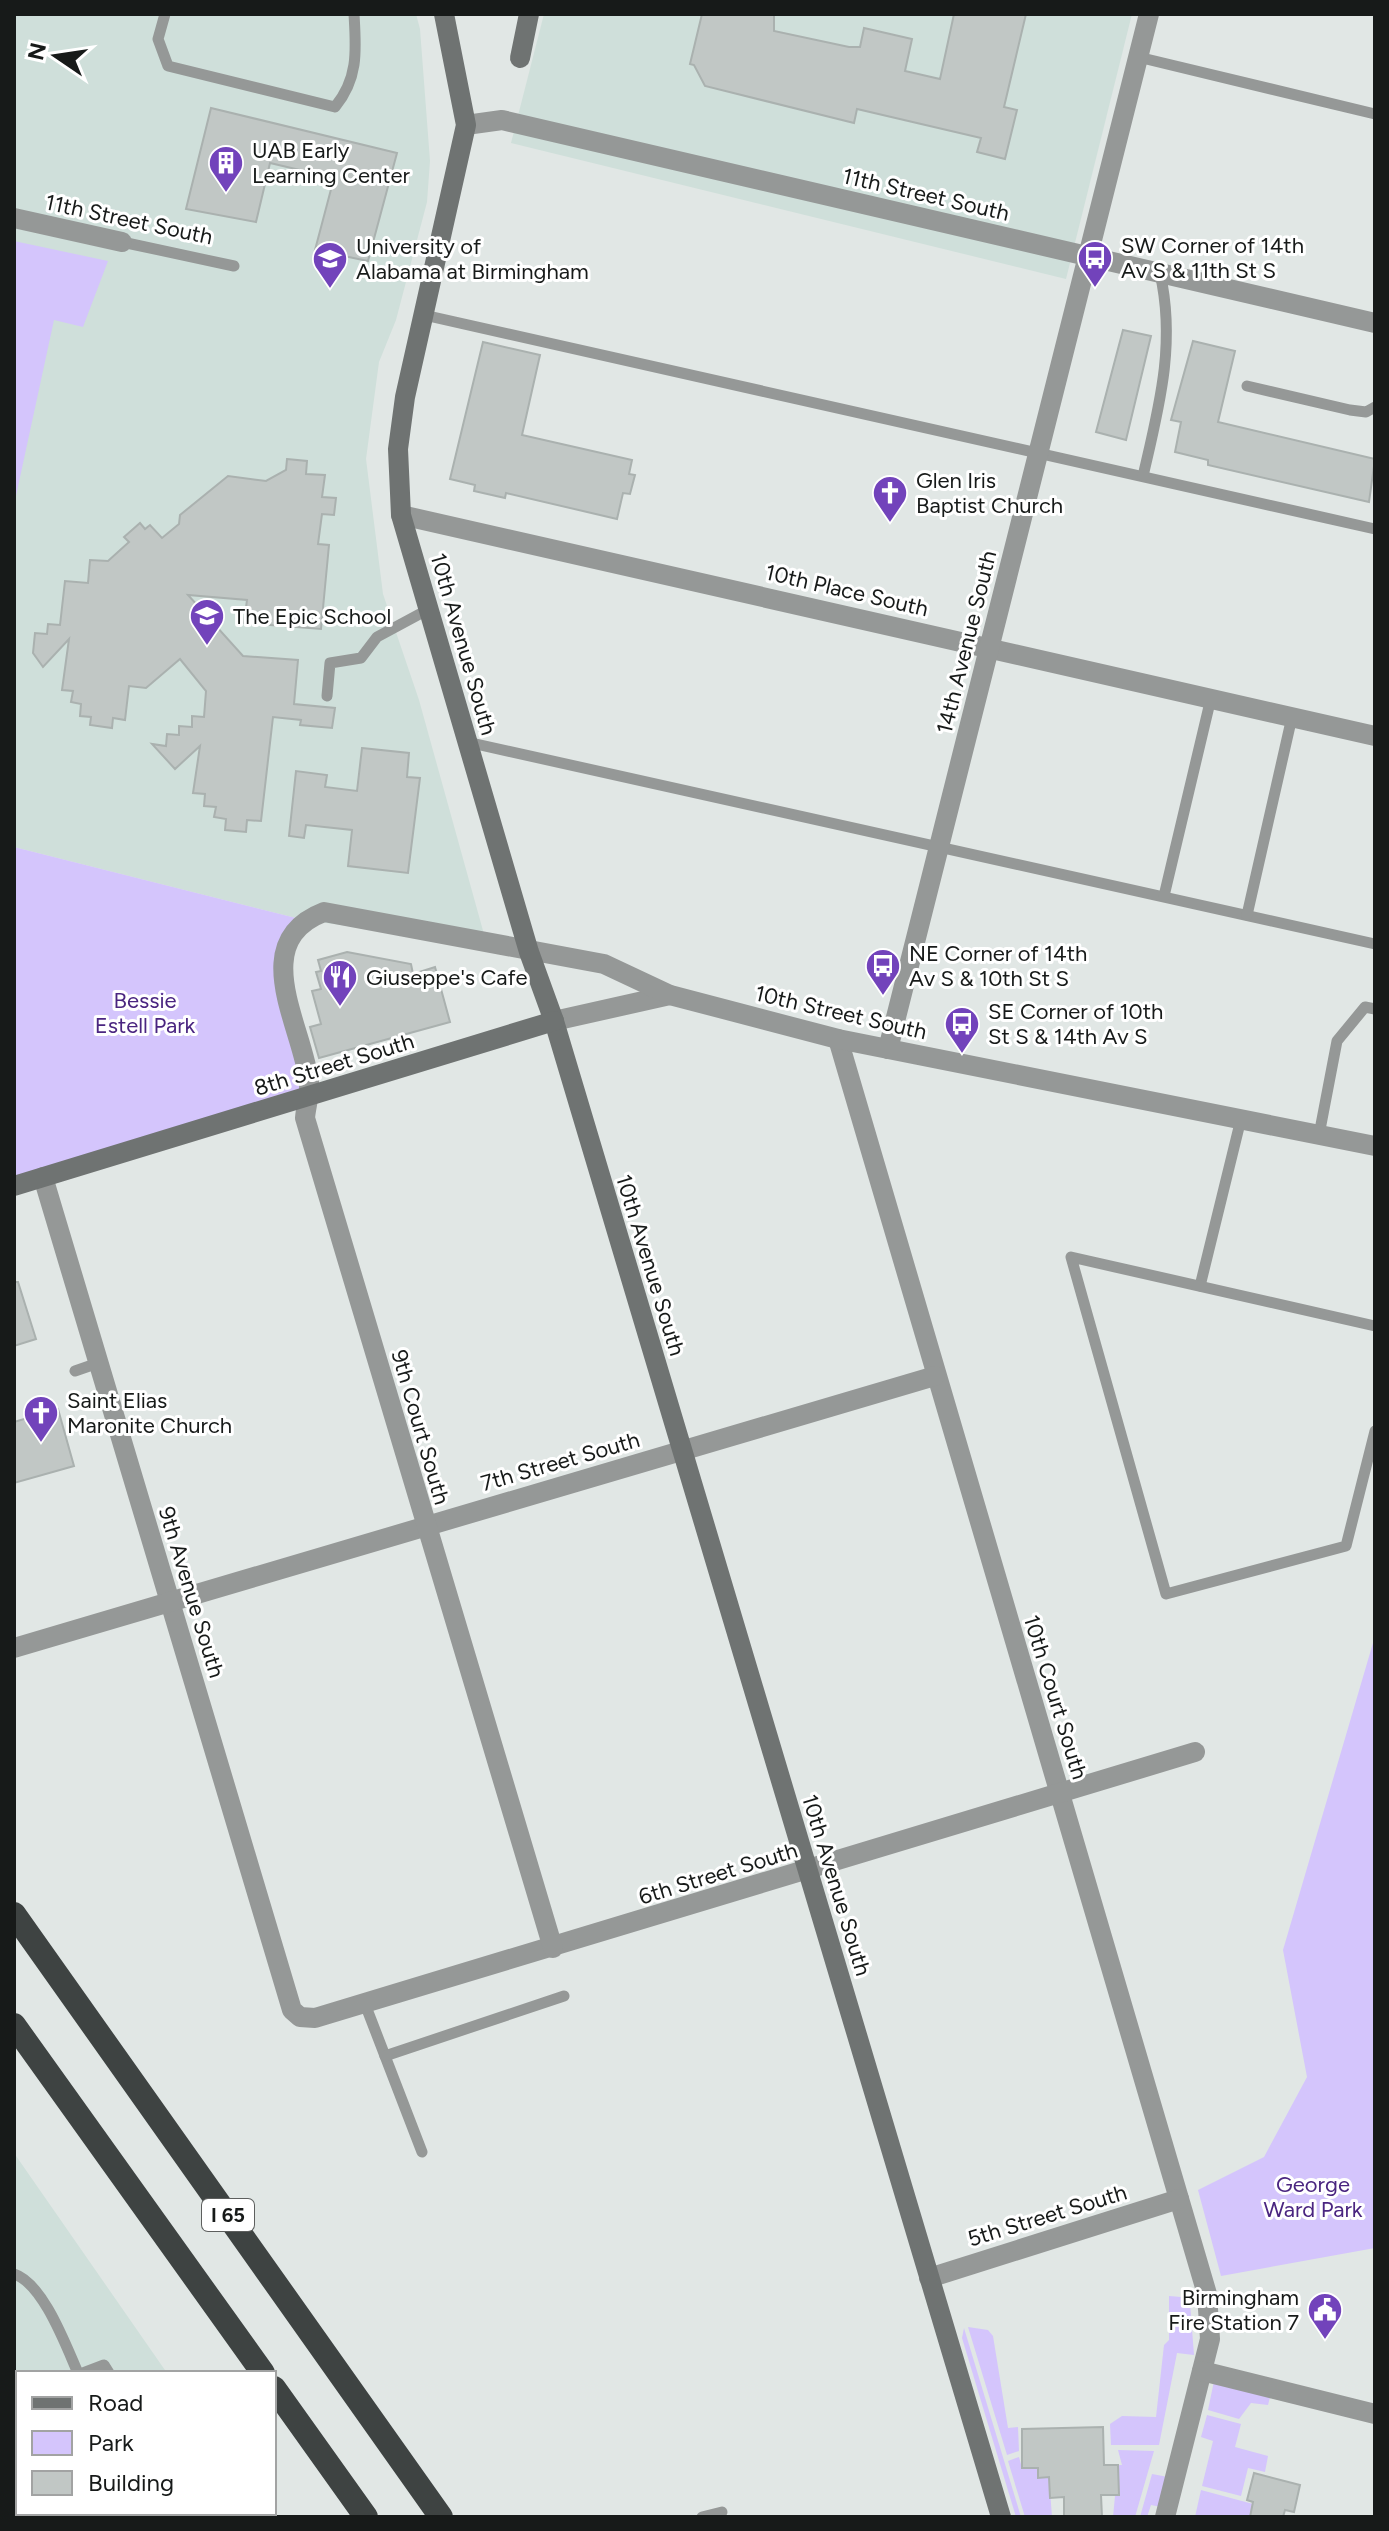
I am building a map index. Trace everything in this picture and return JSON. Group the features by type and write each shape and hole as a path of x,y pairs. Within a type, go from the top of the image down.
{"highway":[{"name":"I 65","path":"14,1914 441,2517"},
{"path":"14,2025 262,2371"},
{"path":"276,2391 366,2517"}],"street":[{"name":"10th Avenue South","path":"444,14 466,125 405,397 398,449 401,515 529,952 554,1021 1001,2517"},
{"path":"520,58 529,14"},
{"name":"14th Avenue South","path":"888,1049 1149,14"},
{"name":"11th Street South","path":"466,125 502,120 1375,323"},
{"name":"11th Street South","path":"14,218 122,242"},
{"name":"10th Place South","path":"401,515 1375,736"},
{"name":"10th Street South","path":"304,920 324,912 604,964 670,995 838,1039 1375,1146"},
{"name":"9th Court South","path":"304,920 287,948 283,980 309,1082 310,1097 305,1118 553,1948"},
{"name":"8th Street South","path":"14,1186 554,1021 670,995"},
{"name":"10th Court South","path":"838,1039 1207,2294 1210,2339 1165,2517"},
{"name":"9th Avenue South","path":"43,1177 292,2010 300,2017"},
{"name":"7th Street South","path":"14,1648 935,1376"},
{"name":"6th Street South","path":"300,2017 315,2018 365,2004 1195,1752"},
{"name":"5th Street South","path":"929,2278 1179,2199"},
{"path":"1202,2371 1375,2414"}],"lane":[{"path":"165,14 158,39 168,66 335,107 350,88 357,51 354,14"},
{"path":"1138,57 1375,114"},
{"name":"11th Street South","path":"122,242 234,266"},
{"path":"1143,476 1165,381 1168,352 1167,307 1160,273"},
{"path":"424,315 1375,529"},
{"path":"1247,386 1350,410 1366,412 1375,407"},
{"path":"327,696 330,663 361,658 377,637 429,609"},
{"path":"1164,896 1211,698"},
{"path":"1247,915 1292,717"},
{"path":"467,742 1375,944"},
{"path":"1319,1135 1337,1041 1365,1007 1375,1009"},
{"path":"1200,1286 1241,1119"},
{"path":"1375,1326 1071,1257 1166,1594 1346,1546 1375,1431"},
{"path":"75,1371 98,1363"},
{"path":"385,2056 564,1996"},
{"path":"365,2004 422,2152"},
{"path":"14,2274 24,2277 48,2310 79,2371"},
{"path":"86,2371 104,2365 108,2371"},
{"path":"702,2517 722,2512"}],"shaded area":[{"name":"The Epic School","path":"14,14 416,14 420,29 430,161 427,202 396,320 379,362 366,459 383,594 419,700 487,945 304,920 14,847"},
{"path":"544,14 1132,14 1066,279 511,143"},
{"path":"14,2153 166,2371 16,2371 16,2515 267,2517 14,2517"}],"green space":[{"path":"14,241 108,261 83,327 54,320 14,505"},
{"name":"Bessie Estell Park","path":"14,847 304,920 287,948 310,1097 14,1186"},
{"name":"George Ward Park","path":"1375,1636 1375,2248 1221,2276 1198,2190 1264,2157 1307,2077 1283,1950"},
{"path":"1169,2296 1181,2297 1190,2303 1194,2355 1177,2353 1159,2445 1111,2445 1110,2424 1122,2416 1156,2417 1164,2345 1169,2340"},
{"path":"968,2327 988,2330 993,2336 1008,2428 1018,2427 1019,2451 1007,2455"},
{"path":"964,2328 1021,2517 1016,2517 962,2338"},
{"path":"1214,2381 1271,2393 1268,2405 1251,2403 1239,2419 1208,2410"},
{"path":"1207,2415 1241,2424 1235,2447 1268,2456 1265,2472 1248,2468 1241,2496 1202,2486 1213,2441 1201,2437"},
{"path":"1118,2450 1154,2451 1135,2517 1113,2517 1118,2465 1122,2465"},
{"path":"1019,2457 1022,2468 1038,2468 1039,2477 1049,2477 1052,2517 1025,2517 1008,2461"},
{"path":"1152,2474 1168,2477 1161,2507 1151,2505 1147,2517 1140,2517"},
{"path":"1201,2490 1253,2504 1250,2517 1195,2517"}],"building":[{"path":"702,14 774,14 774,31 849,47 860,47 864,28 912,39 905,71 940,79 954,14 1026,14 1004,107 1017,110 1005,159 977,152 981,138 857,109 854,123 705,86 694,65 690,64"},
{"name":"UAB Early Learning Center","path":"211,108 397,153 368,261 315,250 334,178 270,163 256,222 186,209"},
{"path":"1123,330 1151,336 1126,440 1096,432"},
{"path":"1193,341 1235,351 1218,422 1375,459 1369,502 1208,465 1208,460 1175,452 1181,422 1171,420"},
{"path":"483,342 540,355 522,435 632,460 629,474 635,475 630,494 623,493 617,519 506,493 505,498 474,491 475,485 450,479"},
{"name":"The Epic School","path":"287,459 307,461 306,474 325,475 322,497 336,498 334,515 322,514 318,544 329,545 321,629 244,623 247,600 188,595 243,656 298,660 294,704 335,708 332,728 300,725 301,720 273,717 261,821 247,820 246,832 225,830 226,819 214,817 216,807 204,806 205,794 193,793 200,746 175,769 152,744 166,746 167,734 179,735 179,726 192,727 192,716 204,717 206,691 180,659 146,688 129,686 125,720 113,718 112,728 90,725 91,717 80,716 81,704 71,702 73,691 62,690 69,639 43,667 33,653 35,633 47,634 48,624 60,625 65,581 88,583 90,560 108,561 129,542 124,537 140,523 145,529 150,525 162,538 179,524 180,515 228,476 266,481 286,470"},
{"path":"362,748 409,753 407,777 420,778 408,873 348,866 352,830 306,825 304,838 289,836 296,771 327,775 325,787 357,791"},
{"path":"347,952 411,964 413,974 435,967 450,1022 319,1058 310,1027 321,1024 312,991 321,989 316,972 321,971 318,960"},
{"name":"Saint Elias Maronite Church","path":"14,1282 18,1282 36,1339 14,1346"},
{"name":"Saint Elias Maronite Church","path":"58,1409 74,1466 14,1483 14,1422"},
{"path":"1103,2427 1104,2465 1118,2465 1119,2495 1101,2495 1102,2517 1064,2517 1064,2497 1050,2498 1049,2477 1038,2478 1038,2468 1022,2468 1022,2429"},
{"path":"1254,2473 1300,2485 1294,2512 1285,2510 1283,2517 1250,2517 1253,2502 1247,2500"}],"place":[{"name":"UAB Early Learning Center","path":"226,194"},
{"name":"SW Corner of 14th Av S & 11th St S","path":"1095,289"},
{"name":"University of Alabama at Birmingham","path":"330,290"},
{"name":"Glen Iris Baptist Church","path":"890,524"},
{"name":"The Epic School","path":"207,647"},
{"name":"NE Corner of 14th Av S & 10th St S","path":"883,997"},
{"name":"Giuseppe's Cafe","path":"340,1008"},
{"name":"SE Corner of 10th St S & 14th Av S","path":"962,1055"},
{"name":"Saint Elias Maronite Church","path":"41,1444"},
{"name":"Birmingham Fire Station 7","path":"1325,2341"}]}
